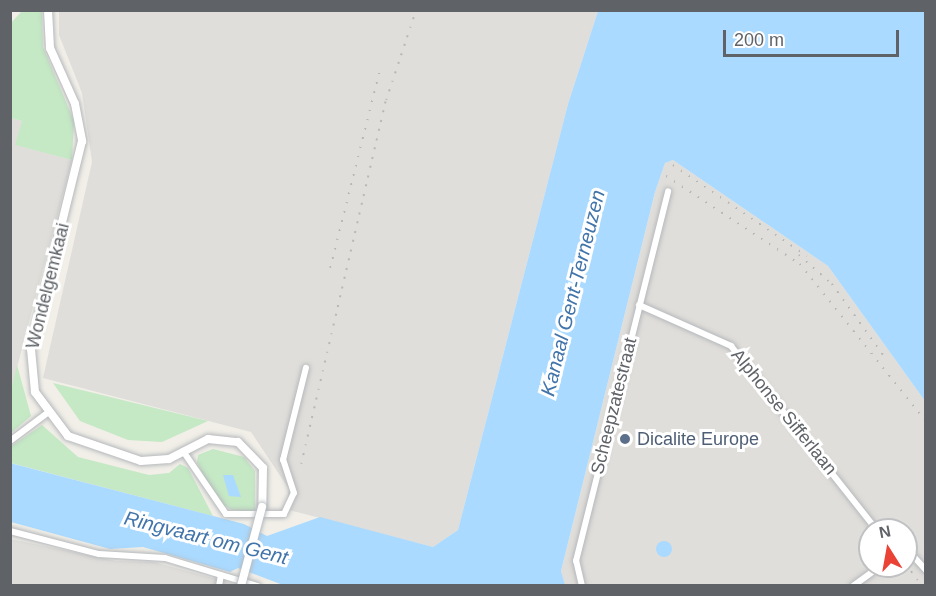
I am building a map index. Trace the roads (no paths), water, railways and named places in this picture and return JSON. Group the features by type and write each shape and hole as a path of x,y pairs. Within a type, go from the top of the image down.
{"main road":[{"name":"Wondelgemkaai","path":"48,10 50,48 79,116 82,141 31,349 32,383 46,414 68,436 104,451 152,462 215,438 244,445 265,472 262,507 242,585"}],"street":[{"name":"Scheepzatestraat","path":"582,585 576,561 668,191"},
{"name":"Alphonse Sifferlaan","path":"639,305 731,346 867,518"},
{"path":"183,451 226,514 284,514 294,493 284,454 306,368"},
{"path":"10,441 46,414"},
{"path":"10,531 99,554 165,558 258,585"},
{"path":"219,585 221,575"}],"water":[{"path":"598,11 925,11 925,401 828,266 673,160 665,163 655,192 561,571 565,585 283,585 238,568 230,572 143,547 110,549 11,522 10,463 244,524 267,536 320,517 433,547 458,530 568,104"},
{"path":"223,475 233,475 241,497 229,496"},
{"path":"664,541 672,549 664,557 656,549"}],"railway":[{"path":"10,14 13,10"},
{"path":"301,464 386,100 416,10"},
{"path":"330,268 379,73"},
{"path":"673,165 807,256"},
{"path":"666,176 800,264 926,421"},
{"path":"799,255 832,284 887,360"},
{"path":"916,578 922,586"}],"place":[{"name":"Dicalite Europe","path":"625,439"}],"water label":[{"name":"Kanaal Gent-Terneuzen","path":"573,293"},
{"name":"Ringvaart om Gent","path":"206,538"}]}
